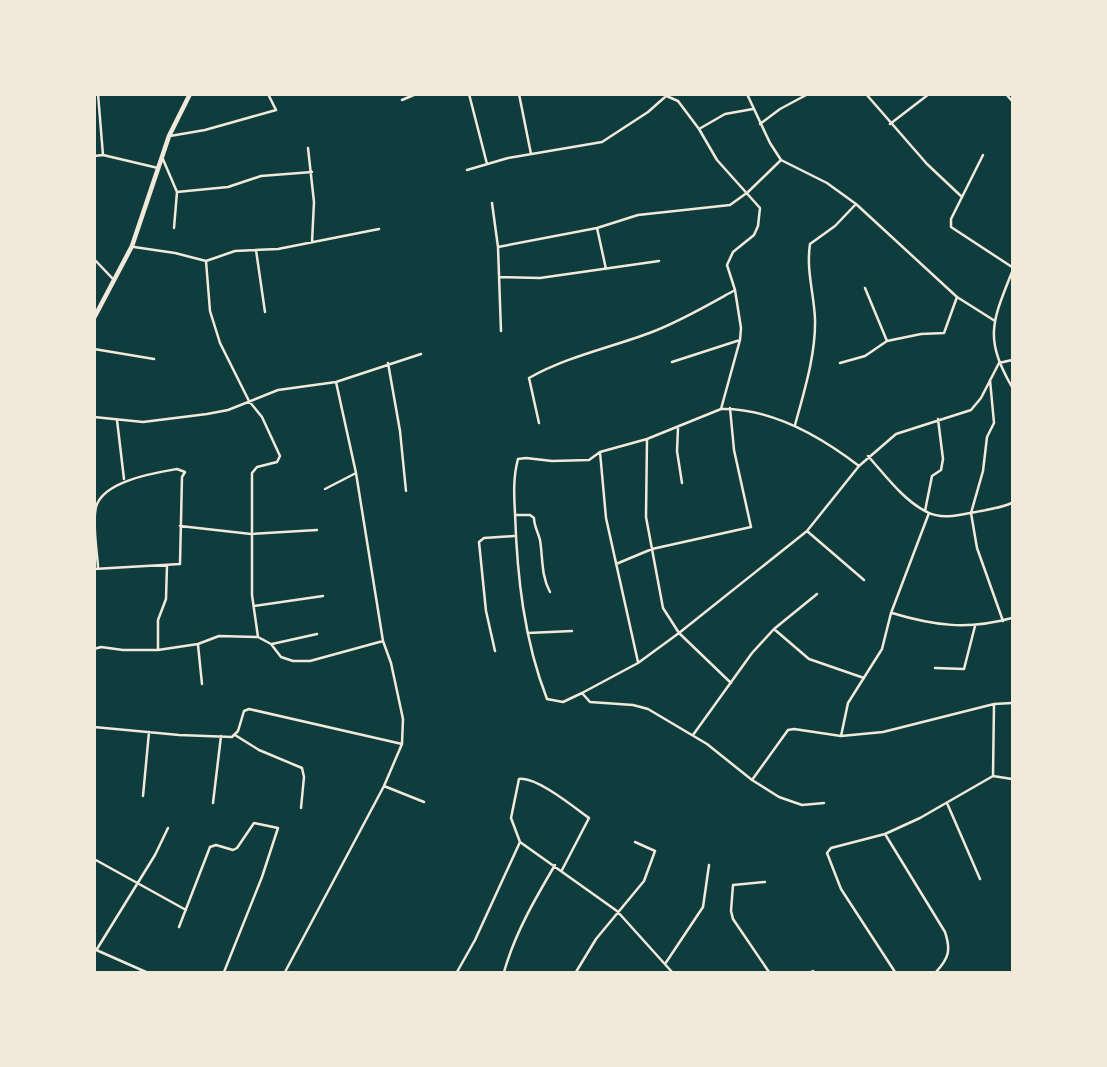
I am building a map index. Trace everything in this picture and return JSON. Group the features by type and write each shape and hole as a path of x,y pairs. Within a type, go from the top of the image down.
{"main road":[{"path":"94,318 132,246 169,136 190,94"}],"street":[{"path":"98,94 103,155"},
{"path":"169,136 205,130 276,110 268,94"},
{"path":"402,100 416,94"},
{"path":"469,94 487,164"},
{"path":"519,94 531,154"},
{"path":"747,94 760,125 781,160 827,183 856,204 957,297 995,321"},
{"path":"760,125 780,109 808,94"},
{"path":"866,94 927,164 962,197"},
{"path":"890,124 929,94"},
{"path":"1006,94 1013,101"},
{"path":"467,170 531,154 602,142 638,119 663,96 678,101 699,128 717,160 760,208 754,235 729,258 727,265 735,290 741,328 721,409"},
{"path":"699,128 725,114 753,109"},
{"path":"308,148 314,201 312,243"},
{"path":"94,156 103,155 158,168"},
{"path":"983,155 951,219 951,227 1013,270 995,321 994,346 999,363 1013,387"},
{"path":"162,157 177,192 174,228"},
{"path":"498,247 597,228 638,215 730,205 748,192 781,160"},
{"path":"177,192 228,187 261,176 312,172"},
{"path":"492,202 498,247 501,331"},
{"path":"795,426 813,346 815,319 807,261 810,244 835,226 856,204"},
{"path":"597,228 606,269"},
{"path":"132,246 206,261 235,251 312,243 379,229"},
{"path":"256,250 265,312"},
{"path":"94,259 115,282"},
{"path":"206,261 210,311 226,355 249,401 262,417 280,456 277,462 257,467 252,473 251,534 258,637"},
{"path":"499,276 540,278 659,261"},
{"path":"865,288 887,341"},
{"path":"539,423 529,379 569,358 652,332 735,290"},
{"path":"841,363 865,356 887,341 921,334 944,333 957,297"},
{"path":"672,362 740,340"},
{"path":"94,349 154,359"},
{"path":"94,416 117,420 158,421 186,418 228,410 278,390 335,382 421,354"},
{"path":"999,363 1013,360"},
{"path":"388,363 400,430 406,491"},
{"path":"859,466 828,442 795,426 730,408 721,409 647,439 600,452 589,460 552,461 526,457 518,460 513,496 514,536 534,667 547,699 563,702 582,693 638,663 679,633 807,531 859,466 867,456 896,434 971,410 981,398 999,363"},
{"path":"990,380 994,423 988,437 971,513 977,548 1003,621"},
{"path":"285,972 384,786 402,744 401,703 383,641 356,473 335,382"},
{"path":"616,564 652,549 751,527 734,450 730,408"},
{"path":"841,736 848,703 881,649 927,512 933,476 941,470 943,459 938,419"},
{"path":"117,420 124,480"},
{"path":"678,426 677,451 682,484"},
{"path":"647,439 646,506 663,608 679,633 731,683"},
{"path":"600,452 605,512 638,663"},
{"path":"867,456 898,488 927,512 948,517 998,509 1013,503"},
{"path":"177,469 185,472 182,477 180,564 96,568 95,506 124,480 177,469"},
{"path":"325,489 356,473"},
{"path":"515,515 530,515 534,518 545,583 550,592"},
{"path":"180,526 251,534 317,530"},
{"path":"807,531 864,580"},
{"path":"495,651 485,599 480,542 484,538 514,536"},
{"path":"158,650 158,620 166,599 167,565"},
{"path":"693,735 752,653 774,629 817,594"},
{"path":"254,606 323,596"},
{"path":"891,613 934,625 976,625 1012,620"},
{"path":"935,668 964,669 976,625"},
{"path":"774,629 804,656 864,678"},
{"path":"528,633 572,631"},
{"path":"271,644 317,634"},
{"path":"94,649 101,647 158,650 198,644 219,636 258,637 271,644 281,657 310,662 383,641"},
{"path":"198,644 202,684"},
{"path":"582,693 590,702 633,705 648,709 693,735 779,797 810,806 824,803"},
{"path":"752,780 788,730 841,736 894,730 994,704 1013,703"},
{"path":"993,776 994,704"},
{"path":"235,735 244,711 249,709 402,744"},
{"path":"94,727 235,735 259,750 302,768 304,778 301,808"},
{"path":"143,796 149,732"},
{"path":"213,803 221,736"},
{"path":"895,972 841,889 827,853 831,848 885,834 993,776 1013,779"},
{"path":"562,870 589,818 562,798 527,778 519,779 511,818 520,842 617,911 672,972"},
{"path":"384,786 424,802"},
{"path":"947,803 980,879"},
{"path":"179,927 210,847 216,845 233,850 237,848 254,823 278,828 262,877 224,972"},
{"path":"146,972 95,949 138,884 168,828"},
{"path":"885,834 945,932 950,948 946,962 936,972"},
{"path":"457,972 475,940 520,842"},
{"path":"576,972 585,953 644,881 655,851 635,842"},
{"path":"94,859 186,910"},
{"path":"504,972 527,912 555,865"},
{"path":"664,964 703,907 709,865"},
{"path":"765,882 733,885 731,911 733,919 769,972"}]}
